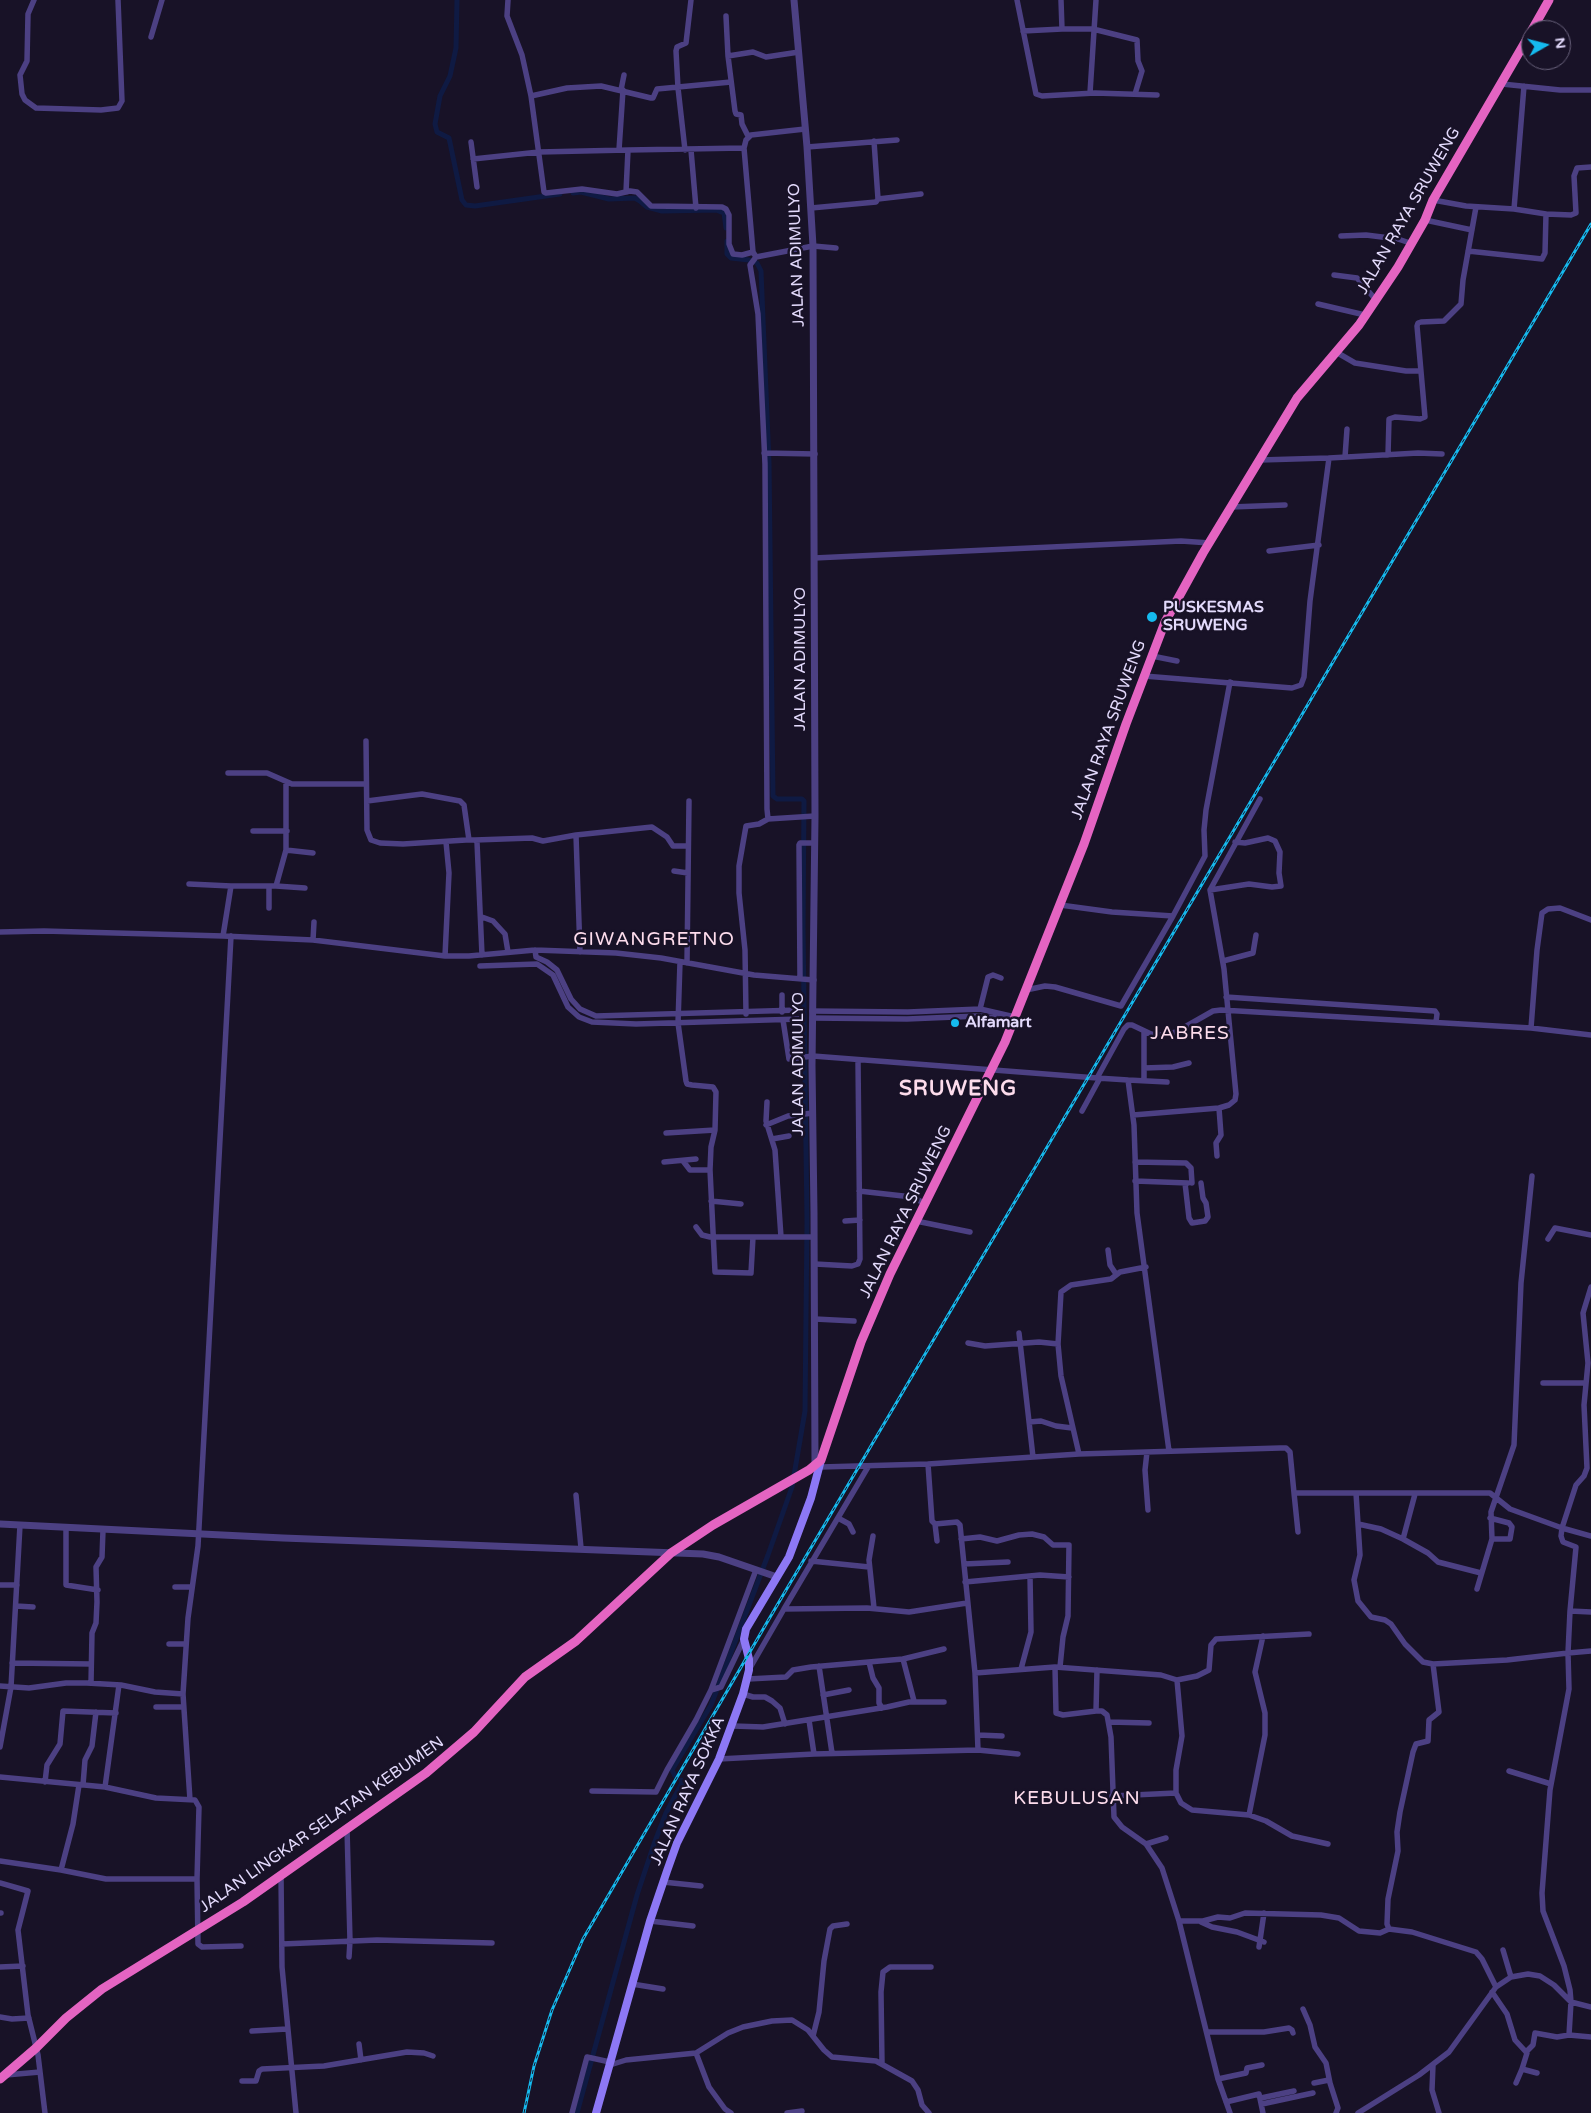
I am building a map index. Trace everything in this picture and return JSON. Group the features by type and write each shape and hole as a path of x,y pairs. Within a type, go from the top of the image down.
{"highway":[{"name":"JALAN RAYA SRUWENG","path":"1537,20 1549,0"},
{"name":"JALAN RAYA SRUWENG","path":"819,1465 867,1326 924,1203 993,1069 1014,1021 1084,844 1165,622 1231,507 1297,398 1365,315 1398,267 1425,220 1433,200 1521,49"},
{"name":"JALAN LINGKAR SELATAN KEBUMEN","path":"3,2077 66,2018 102,1989 281,1876 449,1755 474,1732 525,1678 576,1641 671,1553 713,1525 819,1465"}],"main road":[{"path":"744,1639 749,1622 789,1557 801,1527 819,1465"},
{"name":"JALAN RAYA SOKKA","path":"596,2113 650,1921 663,1882 677,1843 720,1759 748,1679 749,1659 744,1639"}],"street":[{"path":"34,0 28,14 27,61 20,75 22,94 25,100 36,108 101,110 118,108 122,101 118,0"},
{"path":"152,37 162,0"},
{"path":"508,0 507,16 522,55 530,96 542,190 546,193 582,189 607,194 637,192 651,206 717,207 726,209 729,215 730,249 733,254 754,258 813,246 836,248"},
{"path":"691,0 686,43 676,49 678,88 696,208"},
{"name":"JALAN ADIMULYO","path":"794,0 807,147 813,246 814,558 811,817 815,843 806,979 812,1014 807,1113 815,1264 819,1465"},
{"path":"1016,0 1036,94 1042,96 1090,93 1157,95"},
{"path":"1061,0 1062,29"},
{"path":"1090,93 1096,0"},
{"path":"726,16 728,56 735,113 741,115 748,136 744,148 754,258 767,453 768,820"},
{"path":"1022,31 1093,29 1137,40 1138,61 1142,71 1135,94"},
{"path":"728,56 753,52 766,57 799,52"},
{"path":"619,150 624,75"},
{"path":"530,96 553,90 582,86 602,86 651,98 654,97 658,89 731,82"},
{"path":"1502,84 1560,90 1591,90"},
{"path":"1514,209 1524,86"},
{"path":"748,136 805,129"},
{"path":"807,147 897,140"},
{"path":"874,141 878,199"},
{"path":"471,142 477,187"},
{"path":"473,159 538,152 744,148"},
{"path":"626,192 628,150"},
{"path":"1433,200 1476,207 1571,215 1576,213 1574,176 1576,168 1591,167"},
{"path":"811,208 876,202 878,199 922,194"},
{"path":"1388,455 1389,419 1392,417 1420,420 1425,417 1416,334 1418,323 1444,321 1461,304 1476,207"},
{"path":"1468,251 1544,258 1546,214"},
{"path":"1425,220 1472,230"},
{"path":"1341,236 1366,235 1398,239 1410,244"},
{"path":"1334,275 1357,278 1376,300"},
{"path":"1318,304 1365,315"},
{"path":"1336,352 1355,363 1406,371 1420,371"},
{"path":"1345,457 1347,429"},
{"path":"767,453 813,454"},
{"path":"1260,460 1418,453 1442,454"},
{"path":"1144,676 1292,688 1301,685 1304,678 1310,601 1319,545 1329,458"},
{"path":"1231,507 1285,505"},
{"path":"814,558 1180,541 1210,543"},
{"path":"1269,551 1319,545"},
{"path":"1174,605 1220,610"},
{"path":"1152,656 1177,661"},
{"path":"1026,990 1045,986 1055,987 1121,1006 1153,954 1157,941 1173,916 1205,856 1204,830 1206,810 1230,682"},
{"path":"366,741 367,830 369,838 375,842 403,844 532,838 543,841 576,835 652,827 667,837 673,846 688,846"},
{"path":"228,773 267,773 292,784 366,784"},
{"path":"276,886 286,850 286,782"},
{"path":"367,801 422,794 460,802 464,805 472,840 478,849 482,955"},
{"path":"1133,1114 1219,1108 1234,1103 1236,1094 1223,961 1210,890 1260,799"},
{"path":"687,963 689,801"},
{"path":"747,1021 739,866 746,826 768,820 811,817"},
{"path":"253,831 287,831"},
{"path":"576,835 580,952"},
{"path":"1210,890 1249,884 1272,887 1282,886 1278,873 1280,852 1275,841 1268,838 1244,843 1235,842"},
{"path":"444,956 449,873 446,842"},
{"path":"0,932 44,931 313,940 444,956 482,955 535,950 580,952 645,956 745,974 806,979 798,897 803,843 815,843"},
{"path":"286,850 313,853"},
{"path":"674,871 688,873"},
{"path":"189,884 306,888"},
{"path":"223,936 231,886"},
{"path":"269,886 269,908"},
{"path":"1060,905 1112,912 1173,916"},
{"path":"1531,1028 1542,913 1548,908 1560,908 1591,920"},
{"path":"482,917 493,921 506,934 508,952"},
{"path":"313,940 314,922"},
{"path":"1223,961 1253,954 1256,935"},
{"path":"190,1800 183,1694 186,1644 198,1533 231,936"},
{"path":"535,950 535,960"},
{"path":"480,966 535,960 555,973 568,1001 588,1018 606,1024 800,1019"},
{"path":"680,962 678,1023 686,1083 692,1086 715,1088 715,1130 711,1148 710,1170 712,1237 716,1272 750,1274 752,1270 753,1237"},
{"path":"980,1009 988,977 993,975 1001,978"},
{"path":"782,995 782,1012"},
{"path":"1226,997 1435,1011 1437,1014 1436,1022"},
{"path":"1299,1002 1300,1015"},
{"path":"1315,1015 1316,1003"},
{"path":"812,1014 980,1009 1014,1021"},
{"path":"588,1018 800,1010"},
{"path":"1082,1111 1126,1027 1132,1025 1144,1032 1157,1035 1169,1034 1214,1011 1227,1010 1531,1028 1591,1035"},
{"path":"907,1019 908,1012"},
{"path":"812,1014 907,1019 979,1016 1014,1021"},
{"path":"635,1016 636,1024"},
{"path":"783,1020 789,1059 811,1056 1167,1082"},
{"path":"1144,1032 1144,1081"},
{"path":"815,1264 854,1266 858,1264 861,1256 858,1060"},
{"path":"1144,1068 1170,1068 1189,1063"},
{"path":"1128,1080 1133,1114 1137,1213 1146,1267 1169,1451"},
{"path":"767,1102 766,1125 776,1155 781,1237"},
{"path":"1217,1156 1216,1143 1221,1135 1219,1108"},
{"path":"766,1125 788,1116 807,1113"},
{"path":"666,1132 715,1130"},
{"path":"772,1139 789,1136"},
{"path":"664,1162 696,1159"},
{"path":"683,1161 690,1170 710,1170"},
{"path":"1135,1162 1186,1163 1191,1168 1192,1183"},
{"path":"1477,1589 1492,1539 1490,1518 1514,1446 1521,1283 1532,1176"},
{"path":"1135,1181 1204,1183 1203,1198 1206,1203 1208,1216 1205,1221 1192,1223 1189,1218 1185,1183"},
{"path":"859,1191 912,1197 924,1203"},
{"path":"711,1201 741,1204"},
{"path":"845,1221 860,1220"},
{"path":"916,1220 970,1232"},
{"path":"696,1227 702,1235 712,1237 813,1237"},
{"path":"1548,1239 1555,1228 1591,1234"},
{"path":"1108,1250 1110,1265 1116,1274"},
{"path":"1079,1454 1061,1376 1058,1344 1061,1292 1071,1286 1111,1279 1116,1274 1146,1267"},
{"path":"1569,2035 1572,2002 1564,1966 1542,1906 1547,1812 1570,1689 1568,1652 1576,1550 1574,1546 1562,1540 1562,1528 1576,1485 1589,1474 1584,1413 1588,1362 1583,1313 1591,1287"},
{"path":"815,1319 854,1321"},
{"path":"1019,1334 1033,1457"},
{"path":"968,1343 985,1346 1021,1343 1058,1344"},
{"path":"1543,1383 1585,1383"},
{"path":"1030,1422 1041,1421 1056,1426 1072,1428"},
{"path":"819,1465 868,1467 1079,1454 1286,1448 1291,1455 1298,1532"},
{"path":"1146,1452 1145,1470 1148,1510"},
{"path":"928,1464 930,1508 932,1521 935,1524 937,1541"},
{"path":"748,1670 868,1467"},
{"path":"1294,1493 1486,1493 1496,1497 1514,1510 1562,1528 1591,1536"},
{"path":"1356,1493 1360,1555 1354,1580 1358,1601 1371,1617 1385,1620 1391,1624 1423,1662 1433,1664 1507,1660 1591,1651"},
{"path":"1403,1539 1416,1494"},
{"path":"576,1495 581,1548"},
{"path":"838,1518 849,1524 854,1532"},
{"path":"1490,1518 1509,1523 1512,1527 1510,1539 1492,1539"},
{"path":"935,1524 958,1523 975,1672 978,1750"},
{"path":"0,1524 103,1530 581,1548 711,1555 777,1577"},
{"path":"1358,1524 1380,1529 1403,1539 1428,1553 1438,1562 1481,1573"},
{"path":"0,1747 11,1687 20,1525"},
{"path":"66,1528 66,1586 98,1590"},
{"path":"91,1683 92,1633 96,1623 98,1590 96,1567 102,1557 103,1530"},
{"path":"961,1539 980,1537 997,1541 1019,1534 1032,1534 1044,1537 1053,1545 1067,1544 1070,1548 1068,1616 1058,1667 1056,1713 1064,1715 1096,1711 1106,1713 1109,1722 1112,1812 1116,1823 1146,1844 1162,1868 1179,1921 1208,2032 1218,2079 1230,2113"},
{"path":"873,1536 869,1567 874,1608"},
{"path":"811,1561 869,1567"},
{"path":"964,1564 1008,1562"},
{"path":"715,1690 760,1572"},
{"path":"965,1582 1030,1576 1069,1577"},
{"path":"1021,1669 1031,1632 1030,1576"},
{"path":"0,1585 17,1585"},
{"path":"175,1586 192,1587"},
{"path":"784,1610 874,1608 909,1612 967,1603"},
{"path":"16,1606 33,1607"},
{"path":"1570,1611 1591,1612"},
{"path":"975,1672 1058,1667 1161,1675 1177,1680 1197,1676 1209,1670 1211,1645 1216,1639 1309,1634"},
{"path":"1249,1815 1265,1735 1264,1713 1255,1672 1263,1636"},
{"path":"592,1791 656,1792 744,1639"},
{"path":"169,1644 186,1644"},
{"path":"748,1679 786,1677 793,1670 819,1666 903,1659 944,1648"},
{"path":"903,1659 914,1701"},
{"path":"869,1662 873,1678 879,1688 879,1703 882,1708"},
{"path":"12,1663 91,1664"},
{"path":"1389,1929 1387,1919 1388,1899 1398,1851 1397,1832 1413,1752 1416,1744 1428,1741 1429,1720 1440,1712 1433,1664"},
{"path":"819,1666 832,1753"},
{"path":"1096,1711 1097,1670"},
{"path":"1177,1680 1182,1736 1176,1770 1176,1793 1186,1807 1195,1810 1249,1815 1266,1821 1292,1836 1328,1844"},
{"path":"0,1686 29,1688 66,1683 91,1683 183,1694"},
{"path":"104,1787 119,1685"},
{"path":"824,1695 849,1690"},
{"path":"743,1694 753,1698 765,1697 772,1701 780,1707 785,1724"},
{"path":"732,1726 754,1728 882,1708 914,1701 944,1702"},
{"path":"156,1707 184,1707"},
{"path":"45,1782 47,1765 60,1744 63,1711 116,1713"},
{"path":"62,1870 85,1760 92,1746 96,1712"},
{"path":"809,1720 814,1754"},
{"path":"1109,1722 1149,1723"},
{"path":"978,1735 1002,1736"},
{"path":"720,1759 832,1753 978,1750 1018,1754"},
{"path":"1509,1771 1551,1784"},
{"path":"0,1777 104,1787 162,1798 195,1800 199,1807 198,1944 201,1947 241,1946"},
{"path":"1112,1796 1176,1793"},
{"path":"347,1828 349,1957"},
{"path":"1146,1844 1166,1838"},
{"path":"0,1861 62,1870 106,1879 197,1879"},
{"path":"281,1876 282,1944 287,2029 296,2113"},
{"path":"663,1882 701,1886"},
{"path":"0,1883 28,1891 18,1930 29,2018 36,2048 45,2113"},
{"path":"1179,1921 1200,1922 1218,1917 1230,1918 1244,1913 1335,1917 1353,1929 1368,1933 1380,1933 1389,1929 1412,1932 1476,1952 1482,1959 1517,2042 1527,2055 1516,2083"},
{"path":"1200,1922 1212,1927 1237,1932 1261,1943 1264,1913"},
{"path":"650,1921 693,1926"},
{"path":"813,2036 819,2012 824,1962 830,1929 836,1925 848,1924"},
{"path":"282,1944 350,1941 492,1942"},
{"path":"1503,1950 1511,1977"},
{"path":"0,1967 22,1966"},
{"path":"882,2063 881,1992 883,1972 890,1967 931,1967"},
{"path":"1358,2113 1433,2065 1448,2052 1494,1990 1511,1977 1528,1974 1540,1976 1554,1985 1572,2002 1591,2007"},
{"path":"632,1984 663,1989"},
{"path":"1303,2010 1310,2022 1315,2047 1326,2063 1338,2108 1336,2113"},
{"path":"0,2017 29,2018"},
{"path":"572,2113 587,2058 590,2057 610,2063 696,2053 703,2047 734,2030 784,2020 798,2022 832,2057 863,2058 882,2063 916,2085 922,2105 929,2113"},
{"path":"1208,2032 1264,2032 1289,2028 1293,2033"},
{"path":"252,2031 287,2029"},
{"path":"1526,2052 1533,2045 1534,2033 1557,2037 1569,2035 1591,2037"},
{"path":"359,2044 361,2060"},
{"path":"242,2081 256,2081 260,2070 324,2066 406,2052 418,2052 433,2056"},
{"path":"696,2053 709,2087 730,2113"},
{"path":"1218,2079 1246,2073 1247,2068 1262,2065"},
{"path":"1433,2065 1432,2090 1439,2113"},
{"path":"1522,2069 1538,2073"},
{"path":"3,2077 40,2072"},
{"path":"1314,2084 1329,2080"},
{"path":"1262,2101 1294,2091"},
{"path":"1262,2101 1312,2093"},
{"path":"1226,2102 1257,2094 1262,2101 1264,2113"},
{"path":"1368,2107 1372,2113"},
{"path":"787,2113 802,2111"}],"waterway":[{"path":"457,0 456,48 450,76 440,96 435,124 437,132 449,138 462,200 466,205 475,206 560,194"},
{"path":"573,193 581,192 609,199 635,198 647,207 662,211 716,210 724,213 726,228"},
{"path":"675,1776 672,1770 711,1705 768,1555 792,1487 805,1411 807,1222 803,929 804,801 802,799 777,799 773,796 769,463 761,271 757,263 731,258 727,254 727,241"},
{"path":"577,2113 637,1895 654,1844 666,1813 682,1783 681,1780"}],"railway":[{"path":"524,2113 534,2066 552,2010 583,1939 769,1619 1591,224"}],"place":[{"name":"PUSKESMAS SRUWENG","path":"1152,617"},
{"name":"Alfamart","path":"955,1023"}],"district":[{"name":"GIWANGRETNO","path":"654,940"},
{"name":"JABRES","path":"1190,1034"},
{"name":"SRUWENG","path":"958,1089"},
{"name":"KEBULUSAN","path":"1077,1799"}]}
